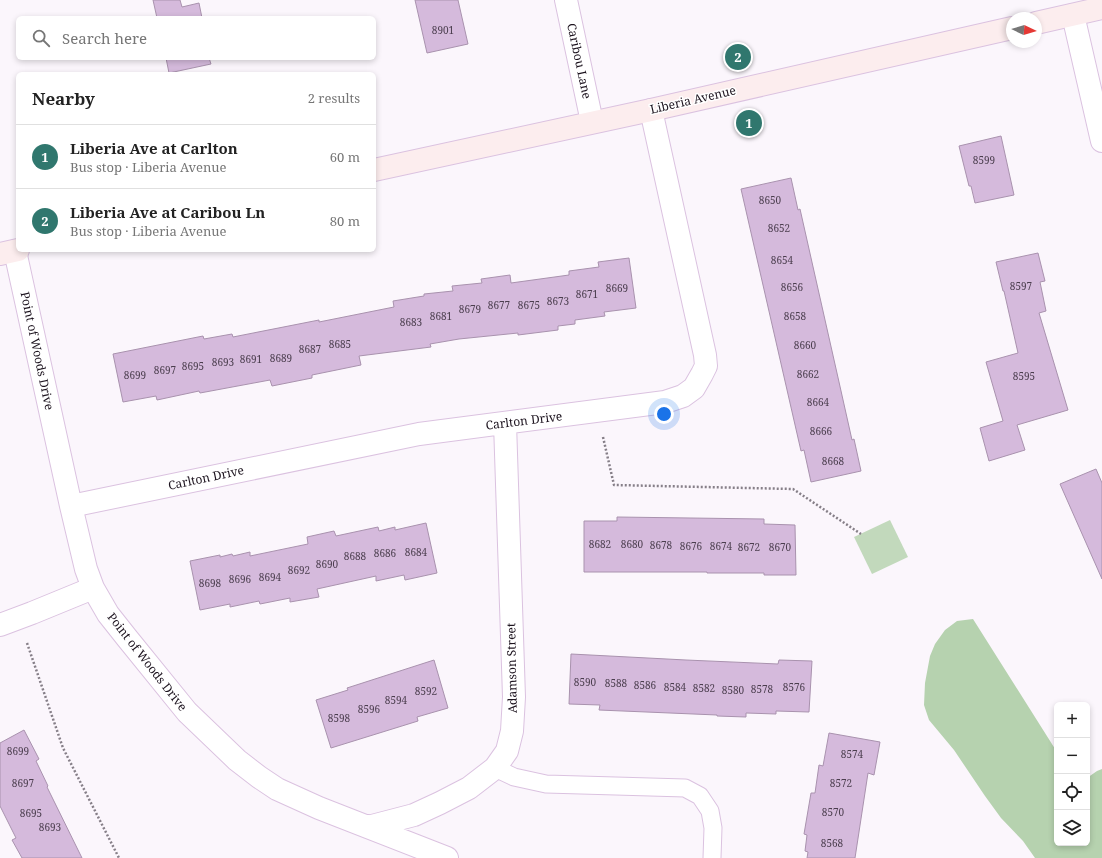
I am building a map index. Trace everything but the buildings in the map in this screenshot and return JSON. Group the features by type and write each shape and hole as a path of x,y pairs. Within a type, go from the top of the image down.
{"main road":[{"path":"1042,22 1102,8"},
{"name":"Liberia Avenue","path":"376,170 651,110 1006,29"}],"street":[{"name":"Caribou Lane","path":"566,0 592,122"},
{"path":"1073,15 1102,141"},
{"name":"Carlton Drive","path":"71,506 419,434 664,402 683,396 694,388 702,374 706,366 705,356 651,110"},
{"name":"Point of Woods Drive","path":"11,252 86,570 93,588 108,614 187,712 237,760 259,777 277,789 319,808 447,858"},
{"name":"Adamson Street","path":"368,827 414,815 469,788 495,768 507,751 512,732 513,704 505,423"},
{"path":"9,622 93,588"}],"lane":[{"path":"495,768 514,777 546,784 685,788 700,796 710,811 713,828 712,858"}],"path":[{"path":"598,411 614,485 793,489 860,534"},
{"path":"9,622 63,748 119,858"}],"green space":[{"path":"890,520 908,557 872,574 854,537"},
{"path":"973,619 1054,747 1054,846 1090,846 1090,776 1102,769 1102,858 1035,858 1023,841 1001,818 954,750 929,720 924,705 925,683 930,656 935,644 945,630 957,621"}],"place":[{"name":"Liberia Ave at Caribou Ln","path":"738,57"},
{"name":"Liberia Ave at Carlton","path":"749,123"}]}
